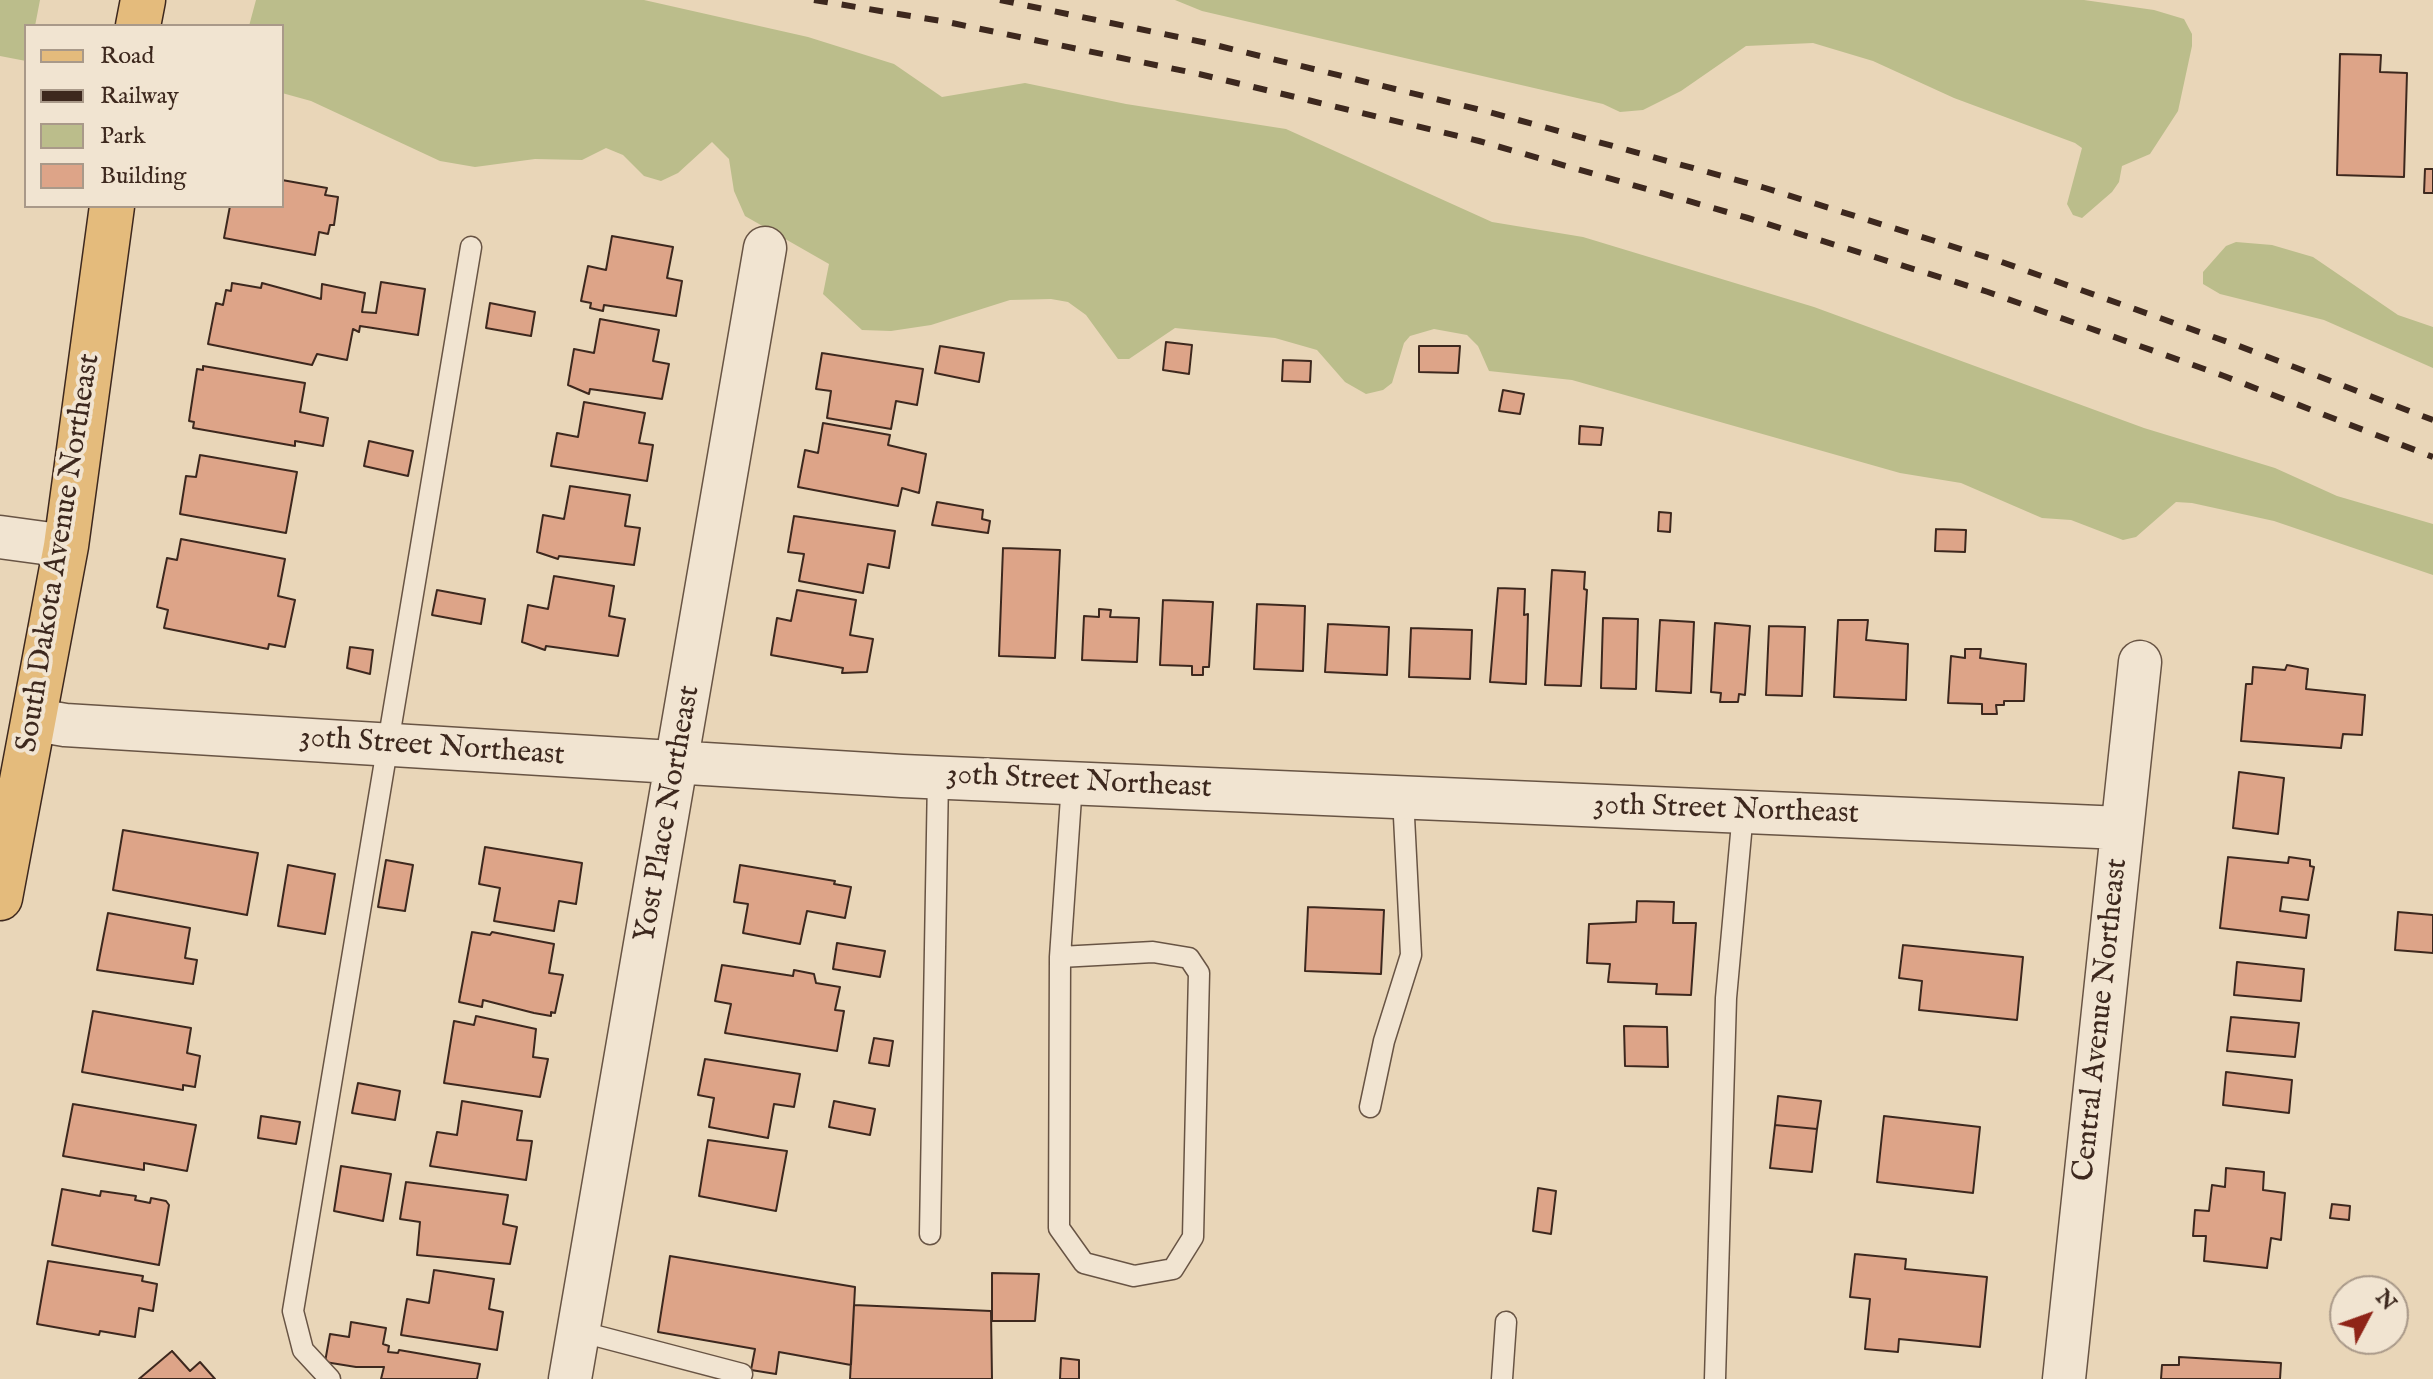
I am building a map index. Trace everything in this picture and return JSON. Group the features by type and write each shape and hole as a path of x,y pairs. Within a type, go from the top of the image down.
{"main road":[{"path":"138,24 143,0"},
{"name":"South Dakota Avenue Northeast","path":"0,898 36,720 66,546 112,208"}],"street":[{"name":"Yost Place Northeast","path":"570,1379 765,248"},
{"path":"0,537 66,546"},
{"name":"Central Avenue Northeast","path":"2064,1379 2140,662"},
{"name":"30th Street Northeast","path":"36,720 65,725 938,777 2122,828"}],"lane":[{"path":"330,1379 303,1350 293,1311 471,247"},
{"path":"930,1234 938,777"},
{"path":"1060,957 1153,952 1189,958 1199,973 1193,1237 1173,1269 1134,1276 1084,1263 1059,1228 1060,957 1072,783"},
{"path":"1370,1107 1384,1041 1411,955 1403,797"},
{"path":"1715,1379 1726,998 1743,812"},
{"path":"1502,1379 1506,1322"},
{"path":"578,1331 742,1374"}],"green space":[{"path":"0,0 40,0 35,24 24,24 24,61 0,56"},
{"path":"256,0 644,0 808,37 894,64 942,97 1025,83 1126,104 1286,129 1492,222 1583,237 1814,307 2144,428 2275,468 2337,496 2433,524 2433,575 2274,521 2192,503 2176,502 2136,537 2123,540 2071,520 2042,518 1961,483 1900,473 1572,380 1489,371 1478,346 1467,335 1434,329 1410,336 1404,343 1392,383 1383,390 1366,394 1345,382 1317,350 1275,338 1175,328 1129,359 1118,359 1086,315 1068,302 1051,299 1010,300 931,325 891,331 862,330 823,294 829,264 745,216 734,191 729,159 712,142 678,173 661,181 644,176 623,155 606,148 582,160 535,159 475,167 440,161 311,101 284,94 284,24 250,24"},
{"path":"1175,0 2084,0 2154,10 2184,19 2192,34 2192,46 2178,111 2150,154 2122,166 2119,182 2112,192 2082,218 2073,215 2067,204 2082,148 2075,143 1954,98 1873,61 1813,43 1746,46 1681,91 1643,110 1620,112 1603,104 1202,11"},
{"path":"2236,242 2272,245 2313,257 2398,315 2433,327 2433,368 2324,320 2220,294 2203,284 2203,272 2226,246"}],"building":[{"path":"2340,54 2381,55 2380,72 2407,73 2404,177 2337,175"},
{"path":"2425,169 2433,169 2433,193 2424,193"},
{"path":"284,180 327,188 325,195 338,197 334,225 330,225 328,234 319,232 315,255 224,238 230,208 284,208"},
{"path":"612,236 673,247 667,278 682,281 676,316 604,305 603,311 590,308 591,303 581,301 588,266 606,270"},
{"path":"381,282 425,289 418,335 360,326 359,332 353,329 347,360 317,354 312,365 208,344 216,303 223,305 226,290 231,291 232,283 261,288 262,283 321,299 322,284 365,293 362,312 376,313"},
{"path":"490,303 535,312 531,336 486,328"},
{"path":"600,319 659,330 653,361 669,364 662,399 590,389 589,394 568,385 574,349 594,353"},
{"path":"1166,342 1192,345 1189,374 1163,370"},
{"path":"940,346 984,353 979,382 935,373"},
{"path":"1419,346 1460,346 1458,373 1419,372"},
{"path":"822,353 923,369 917,405 896,401 891,429 827,418 831,391 816,389"},
{"path":"1283,360 1311,361 1310,382 1282,381"},
{"path":"203,366 305,383 300,412 328,418 323,446 295,441 295,446 193,428 194,422 189,421 197,369 203,370"},
{"path":"1503,390 1524,394 1520,414 1499,411"},
{"path":"584,402 645,413 639,443 653,445 647,481 551,466 557,433 578,437"},
{"path":"823,423 890,435 888,445 926,454 919,493 902,488 898,506 798,487 805,450 818,453"},
{"path":"1580,426 1603,428 1601,445 1579,444"},
{"path":"369,441 413,451 408,476 364,466"},
{"path":"200,455 297,472 286,533 180,514 186,476 196,477"},
{"path":"570,486 630,495 625,526 640,528 634,565 559,556 558,559 537,552 543,515 564,519"},
{"path":"937,502 983,510 982,519 990,521 988,533 932,525"},
{"path":"1659,512 1671,513 1670,532 1658,531"},
{"path":"794,516 895,531 889,568 868,564 863,593 799,581 804,554 788,552"},
{"path":"1936,529 1966,530 1965,552 1935,551"},
{"path":"181,539 285,559 278,596 295,600 285,647 269,644 268,649 164,628 168,610 157,607 167,558 177,560"},
{"path":"1003,548 1060,550 1055,658 999,656"},
{"path":"1552,570 1585,572 1584,589 1587,590 1581,686 1545,685"},
{"path":"554,576 614,586 609,616 625,619 618,656 546,646 545,650 522,642 528,605 548,609"},
{"path":"1498,588 1525,589 1524,615 1528,614 1526,684 1490,682"},
{"path":"437,590 485,599 481,624 432,615"},
{"path":"797,590 856,600 850,635 873,639 867,672 842,673 843,668 771,655 777,618 791,621"},
{"path":"1163,600 1213,602 1209,667 1203,667 1203,675 1192,675 1192,666 1160,665"},
{"path":"1257,604 1305,606 1303,671 1254,669"},
{"path":"1099,609 1111,610 1110,617 1139,618 1137,662 1082,660 1084,616 1099,617"},
{"path":"1603,618 1638,619 1636,689 1601,688"},
{"path":"1660,620 1694,622 1691,693 1656,691"},
{"path":"1838,620 1868,620 1866,640 1908,644 1906,700 1834,697"},
{"path":"1715,623 1750,626 1745,695 1739,694 1738,702 1720,702 1721,693 1711,692"},
{"path":"1328,624 1389,627 1387,675 1325,672"},
{"path":"1769,626 1805,627 1802,696 1766,695"},
{"path":"1411,628 1472,630 1470,679 1409,677"},
{"path":"350,647 373,650 370,674 347,668"},
{"path":"1965,649 1981,649 1980,658 2026,664 2024,701 2004,701 2004,705 1996,705 1997,714 1982,714 1982,704 1948,703 1951,656 1965,658"},
{"path":"2287,665 2308,669 2306,689 2365,695 2362,735 2343,734 2341,748 2241,741 2246,684 2252,684 2253,667 2285,670"},
{"path":"2239,772 2284,778 2278,834 2233,828"},
{"path":"123,830 258,853 247,915 113,890"},
{"path":"485,847 582,863 576,904 559,901 554,931 494,921 500,888 479,884"},
{"path":"2228,857 2288,863 2289,857 2310,860 2310,866 2314,867 2308,900 2282,897 2280,911 2309,915 2306,938 2220,928"},
{"path":"386,860 413,865 405,911 378,907"},
{"path":"288,865 335,874 325,934 278,926"},
{"path":"740,865 835,881 834,884 851,887 845,918 807,911 800,944 743,933 748,904 734,902"},
{"path":"1637,901 1674,902 1673,923 1696,923 1691,995 1656,994 1657,984 1608,982 1610,964 1587,963 1589,924 1636,922"},
{"path":"1308,907 1384,910 1381,974 1305,971"},
{"path":"2398,912 2433,915 2433,953 2395,950"},
{"path":"108,913 190,928 185,958 197,960 193,984 97,970"},
{"path":"472,932 490,935 492,932 554,944 549,973 563,975 555,1013 551,1012 551,1016 534,1013 483,1000 482,1007 459,1002"},
{"path":"837,943 885,951 880,977 833,969"},
{"path":"1903,945 2023,957 2017,1020 1919,1010 1922,981 1899,978"},
{"path":"2237,962 2304,969 2301,1001 2234,995"},
{"path":"722,965 793,976 794,970 814,974 816,983 840,987 835,1010 844,1011 837,1051 725,1033 731,1004 715,1001"},
{"path":"93,1011 191,1028 187,1053 200,1056 195,1087 183,1085 183,1090 82,1072"},
{"path":"476,1016 536,1029 533,1057 548,1059 540,1097 444,1083 454,1021 474,1025"},
{"path":"2231,1017 2299,1023 2295,1057 2227,1051"},
{"path":"1624,1026 1667,1027 1668,1067 1625,1066"},
{"path":"874,1038 893,1041 889,1066 869,1063"},
{"path":"705,1059 800,1074 794,1107 774,1104 768,1138 709,1127 714,1098 698,1095"},
{"path":"2226,1072 2292,1080 2289,1113 2223,1105"},
{"path":"358,1083 400,1091 395,1120 352,1113"},
{"path":"1778,1096 1821,1101 1817,1129 1775,1125"},
{"path":"462,1101 522,1111 517,1140 532,1141 526,1180 430,1166 437,1132 457,1135"},
{"path":"834,1101 875,1109 870,1135 829,1127"},
{"path":"73,1104 196,1125 187,1171 144,1163 144,1170 63,1156"},
{"path":"261,1116 300,1122 296,1144 258,1138"},
{"path":"1884,1116 1980,1127 1973,1193 1877,1182"},
{"path":"1775,1125 1817,1129 1812,1172 1770,1168"},
{"path":"708,1140 787,1151 776,1211 699,1196"},
{"path":"341,1166 391,1174 383,1221 334,1211"},
{"path":"2226,1168 2264,1172 2263,1190 2285,1193 2281,1240 2271,1238 2267,1268 2204,1261 2206,1236 2193,1236 2195,1210 2209,1211 2212,1185 2225,1187"},
{"path":"406,1182 508,1195 503,1224 517,1227 510,1264 417,1255 420,1222 400,1219"},
{"path":"1538,1188 1556,1191 1551,1234 1533,1231"},
{"path":"62,1189 100,1196 101,1191 136,1196 135,1200 150,1203 151,1198 166,1201 169,1205 159,1265 52,1245"},
{"path":"2332,1204 2350,1206 2349,1220 2330,1218"},
{"path":"1855,1254 1906,1259 1905,1269 1987,1277 1980,1347 1899,1339 1898,1352 1865,1349 1870,1299 1850,1297"},
{"path":"670,1256 855,1287 851,1365 779,1352 776,1374 751,1370 755,1349 658,1332"},
{"path":"48,1261 143,1276 142,1281 157,1284 153,1311 139,1308 135,1337 100,1331 99,1335 37,1324"},
{"path":"434,1270 494,1279 489,1309 503,1312 497,1350 401,1335 407,1299 429,1303"},
{"path":"992,1273 1039,1274 1035,1321 992,1321"},
{"path":"854,1305 991,1311 992,1379 850,1379"},
{"path":"351,1322 386,1328 383,1344 389,1346 388,1352 398,1353 399,1350 480,1364 477,1379 381,1379 384,1367 325,1362 330,1334 349,1337"},
{"path":"172,1351 190,1371 200,1362 215,1379 139,1379"},
{"path":"2179,1357 2281,1363 2280,1379 2161,1379 2162,1365 2179,1365"},
{"path":"1061,1358 1079,1360 1079,1379 1060,1379"}],"railway":[{"path":"814,0 947,22 1199,74 1479,141 1748,218 1988,292 2224,376 2433,457"},
{"path":"1000,0 1207,43 1489,112 1762,187 1999,261 2239,346 2433,420"}]}
